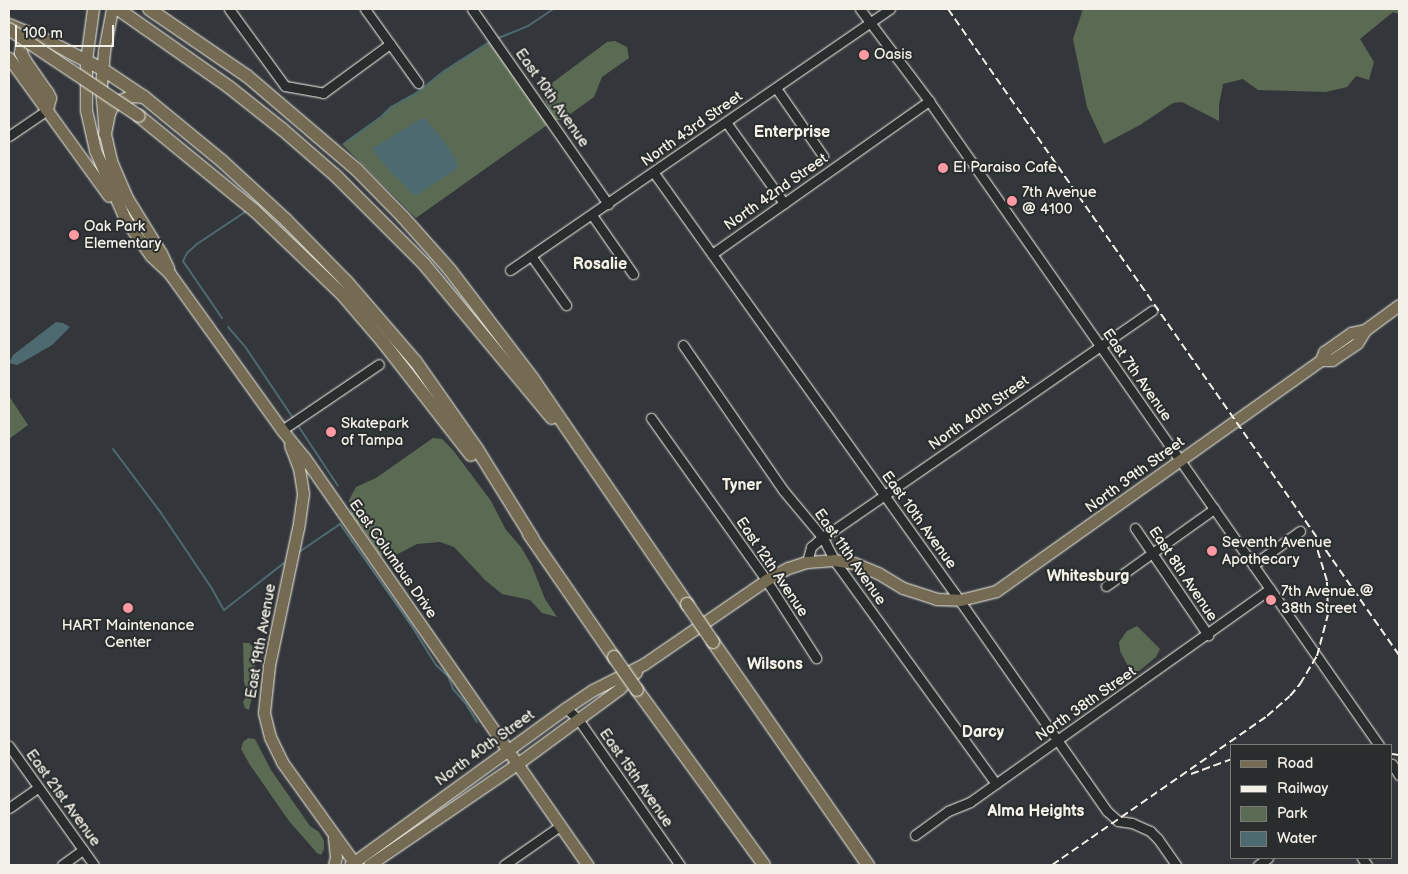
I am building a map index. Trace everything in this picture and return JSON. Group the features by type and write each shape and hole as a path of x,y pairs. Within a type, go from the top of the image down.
{"highway":[{"path":"118,9 229,87 282,129 382,219 466,313 616,498"},
{"path":"126,9 136,22"},
{"path":"149,9 254,82 357,170 403,217 450,270 495,327 616,498 713,642 868,865"},
{"path":"9,24 86,60 144,98 216,156 286,220 383,324 443,399 533,540 614,658 764,865"},
{"path":"9,29 139,116 255,211 342,294 424,393 533,540"},
{"path":"47,110 50,98 21,53 22,46 28,41 38,39 48,41"},
{"path":"105,134 109,113 114,104 133,96 144,98"}],"main road":[{"name":"East Columbus Drive","path":"93,9 84,88 89,128 101,166 125,219 152,256 170,274 282,430 304,457 588,865"},
{"name":"East Columbus Drive","path":"112,9 102,69 102,110 105,134 111,161 127,198 161,252 170,274"},
{"path":"9,58 125,219"},
{"name":"North 39th Street","path":"960,600 989,594 1003,587 1321,360 1332,360 1357,342 1364,330 1399,305"},
{"name":"East 19th Avenue","path":"282,430 295,456 302,484 298,528 265,687 264,713 270,737 279,756 353,864"},
{"path":"302,484 311,481 321,482"},
{"name":"North 40th Street","path":"353,864 566,708 593,690 644,664 766,580 788,568 807,562 834,560 862,566 924,597 960,600"},
{"name":"North 40th Street","path":"369,865 517,764 620,690 644,664"},
{"path":"334,835 336,857 334,865"}],"street":[{"path":"229,9 285,86 324,93 390,44"},
{"path":"365,9 418,83"},
{"name":"East 10th Avenue","path":"472,9 608,204"},
{"name":"East 7th Avenue","path":"860,9 929,101 1378,744"},
{"name":"North 43rd Street","path":"510,270 532,257 890,9"},
{"path":"776,88 823,156"},
{"name":"North 42nd Street","path":"712,254 929,101"},
{"path":"9,136 47,110"},
{"path":"726,122 784,203"},
{"name":"East 10th Avenue","path":"654,172 960,600 1106,811 1118,821 1132,823 1150,832 1158,839 1176,865"},
{"path":"592,215 633,274"},
{"path":"532,257 566,304"},
{"name":"North 40th Street","path":"807,562 811,547 823,538 1152,311"},
{"name":"East 11th Avenue","path":"683,345 783,490 823,538 834,560 996,784"},
{"path":"282,430 379,364"},
{"name":"East 12th Avenue","path":"652,418 766,580 816,658"},
{"path":"1106,586 1214,509"},
{"name":"East 8th Avenue","path":"1135,528 1208,635"},
{"path":"1253,565 1300,531"},
{"name":"North 38th Street","path":"915,835 948,812 967,804 996,784 1208,635 1270,589"},
{"name":"East 15th Avenue","path":"566,708 578,719 680,865"},
{"name":"East 21st Avenue","path":"9,746 94,865"},
{"path":"9,808 38,788"},
{"path":"504,865 560,826"},
{"path":"62,865 83,850"}],"green space":[{"path":"1083,9 1399,9 1399,14 1393,12 1360,39 1374,62 1369,80 1356,76 1347,87 1326,92 1258,90 1243,79 1223,84 1219,105 1219,121 1182,102 1173,103 1140,125 1104,144 1087,107 1073,39"},
{"path":"492,40 550,123 416,218 342,144 382,116 391,107 418,92 444,71"},
{"path":"615,41 627,47 629,58 602,77 594,97 562,120 554,120 544,98 548,86 607,42"},
{"path":"9,396 28,425 9,439"},
{"path":"433,438 442,439 453,450 491,501 506,530 521,547 532,566 545,599 557,617 542,613 530,600 502,594 485,580 454,547 440,542 417,544 392,557 380,555 361,526 351,517 349,500 356,487 376,478"},
{"path":"1137,626 1160,649 1156,657 1139,671 1131,672 1120,651 1119,642 1127,631"},
{"path":"243,643 249,643 256,650 254,688 249,710 245,708 243,702 246,697 246,689 244,682"},
{"path":"248,738 255,739 271,770 310,826 319,832 324,841 324,849 321,855 317,853 289,821 250,765 241,749 243,742"}],"water":[{"path":"425,118 456,159 458,168 415,196 375,154 373,148"},
{"path":"56,322 70,327 52,345 17,365 9,363 13,355"}],"waterway":[{"path":"496,39 528,26 553,9"},
{"path":"346,142 382,116 391,107 418,92 444,71 491,41"},
{"path":"222,318 183,261 187,253 197,244 245,212"},
{"path":"228,327 246,348 293,418"},
{"path":"297,424 338,486"},
{"path":"113,449 161,513 211,587 224,610 284,563"},
{"path":"299,552 340,524 411,625 436,665 448,676 453,689 466,704 477,722"}],"railway":[{"path":"948,9 1399,655"},
{"path":"1052,865 1267,716 1290,696 1300,684 1317,656 1328,614 1327,581 1315,542"},
{"path":"1393,754 1399,755"},
{"path":"1191,774 1230,760"}],"place":[{"name":"Oasis","path":"864,55"},
{"name":"El Paraiso Cafe","path":"943,168"},
{"name":"7th Avenue @ 4100","path":"1012,201"},
{"name":"Oak Park Elementary","path":"74,235"},
{"name":"Skatepark of Tampa","path":"331,432"},
{"name":"Seventh Avenue Apothecary","path":"1212,551"},
{"name":"7th Avenue @ 38th Street","path":"1271,600"},
{"name":"HART Maintenance Center","path":"128,608"}],"district":[{"name":"Enterprise","path":"792,133"},
{"name":"Rosalie","path":"600,265"},
{"name":"Tyner","path":"742,486"},
{"name":"Whitesburg","path":"1088,577"},
{"name":"Wilsons","path":"775,665"},
{"name":"Darcy","path":"983,733"},
{"name":"Alma Heights","path":"1036,812"}]}
